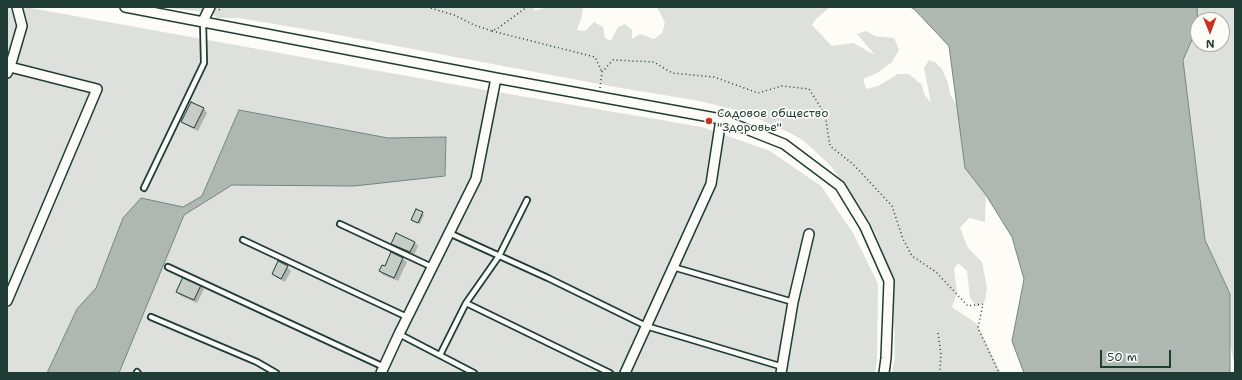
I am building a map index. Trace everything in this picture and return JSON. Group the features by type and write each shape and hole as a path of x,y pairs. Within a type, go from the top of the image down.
{"street":[{"path":"7,301 97,89 8,69 22,26 17,7"},
{"path":"125,7 496,78 721,119 784,144 840,186 865,227 888,281 886,358 884,373"},
{"path":"203,21 210,7"},
{"path":"382,370 476,179 496,78"},
{"path":"625,373 711,184 721,119"},
{"path":"782,370 793,302 809,234"}],"lane":[{"path":"144,188 204,63 203,21"},
{"path":"440,355 466,303 499,256 527,200"},
{"path":"340,224 432,267"},
{"path":"449,233 646,326 782,370"},
{"path":"243,240 407,317"},
{"path":"673,267 793,302"},
{"path":"168,268 382,370"},
{"path":"466,303 610,373"},
{"path":"151,317 257,362 276,373"},
{"path":"399,334 474,373"}],"path":[{"path":"427,7 454,15 474,25 492,31 595,57 602,72"},
{"path":"492,31 527,7"},
{"path":"938,333 941,354 940,369 938,373"}],"shaded area":[{"path":"7,7 25,7 468,87 702,127 770,151 821,186 853,233 878,284 877,359 875,373 7,373"},
{"path":"161,7 534,7 534,11 547,7 581,7 583,9 577,30 585,31 594,22 603,27 605,38 611,41 618,27 625,24 632,30 632,39 640,34 654,39 662,33 665,23 657,7 830,7 816,19 812,25 832,46 853,43 875,55 857,34 866,31 875,36 894,38 899,50 892,62 877,73 863,79 866,89 878,86 898,74 909,74 922,85 924,94 931,103 924,68 929,60 936,63 942,69 948,83 950,94 958,107 965,168 986,195 985,222 969,218 960,228 968,248 982,262 987,288 985,301 977,307 970,298 967,271 958,263 954,269 957,293 952,307 977,324 1000,373 892,373 895,356 893,277 873,228 831,166 804,141 790,133 743,112 700,101 615,87 322,32 238,18 216,18 213,13"},
{"path":"910,7 1197,7 1197,12 1190,12 1190,44 1183,60 1205,240 1230,294 1230,373 1024,373 1012,341 1024,279 1012,237 986,195 965,168 949,46 914,9"},
{"path":"1197,7 1235,7 1235,369 1230,343 1230,294 1205,240 1183,60 1190,44 1190,52 1230,52 1230,12 1197,12"},
{"path":"239,110 388,138 446,137 445,176 354,186 232,185 184,215 119,373 47,373 77,309 96,288 123,218 141,198 183,207 202,196"}],"building":[{"path":"191,102 204,108 194,128 181,122"},
{"path":"416,209 423,212 418,223 411,220"},
{"path":"396,233 415,242 410,252 391,244"},
{"path":"391,252 403,258 394,278 379,271 382,265 385,266"},
{"path":"278,261 288,266 281,279 272,274"},
{"path":"183,277 201,285 194,300 176,292"}],"place":[{"name":"Садовое общество \"Здоровье\"","path":"709,121"}]}
